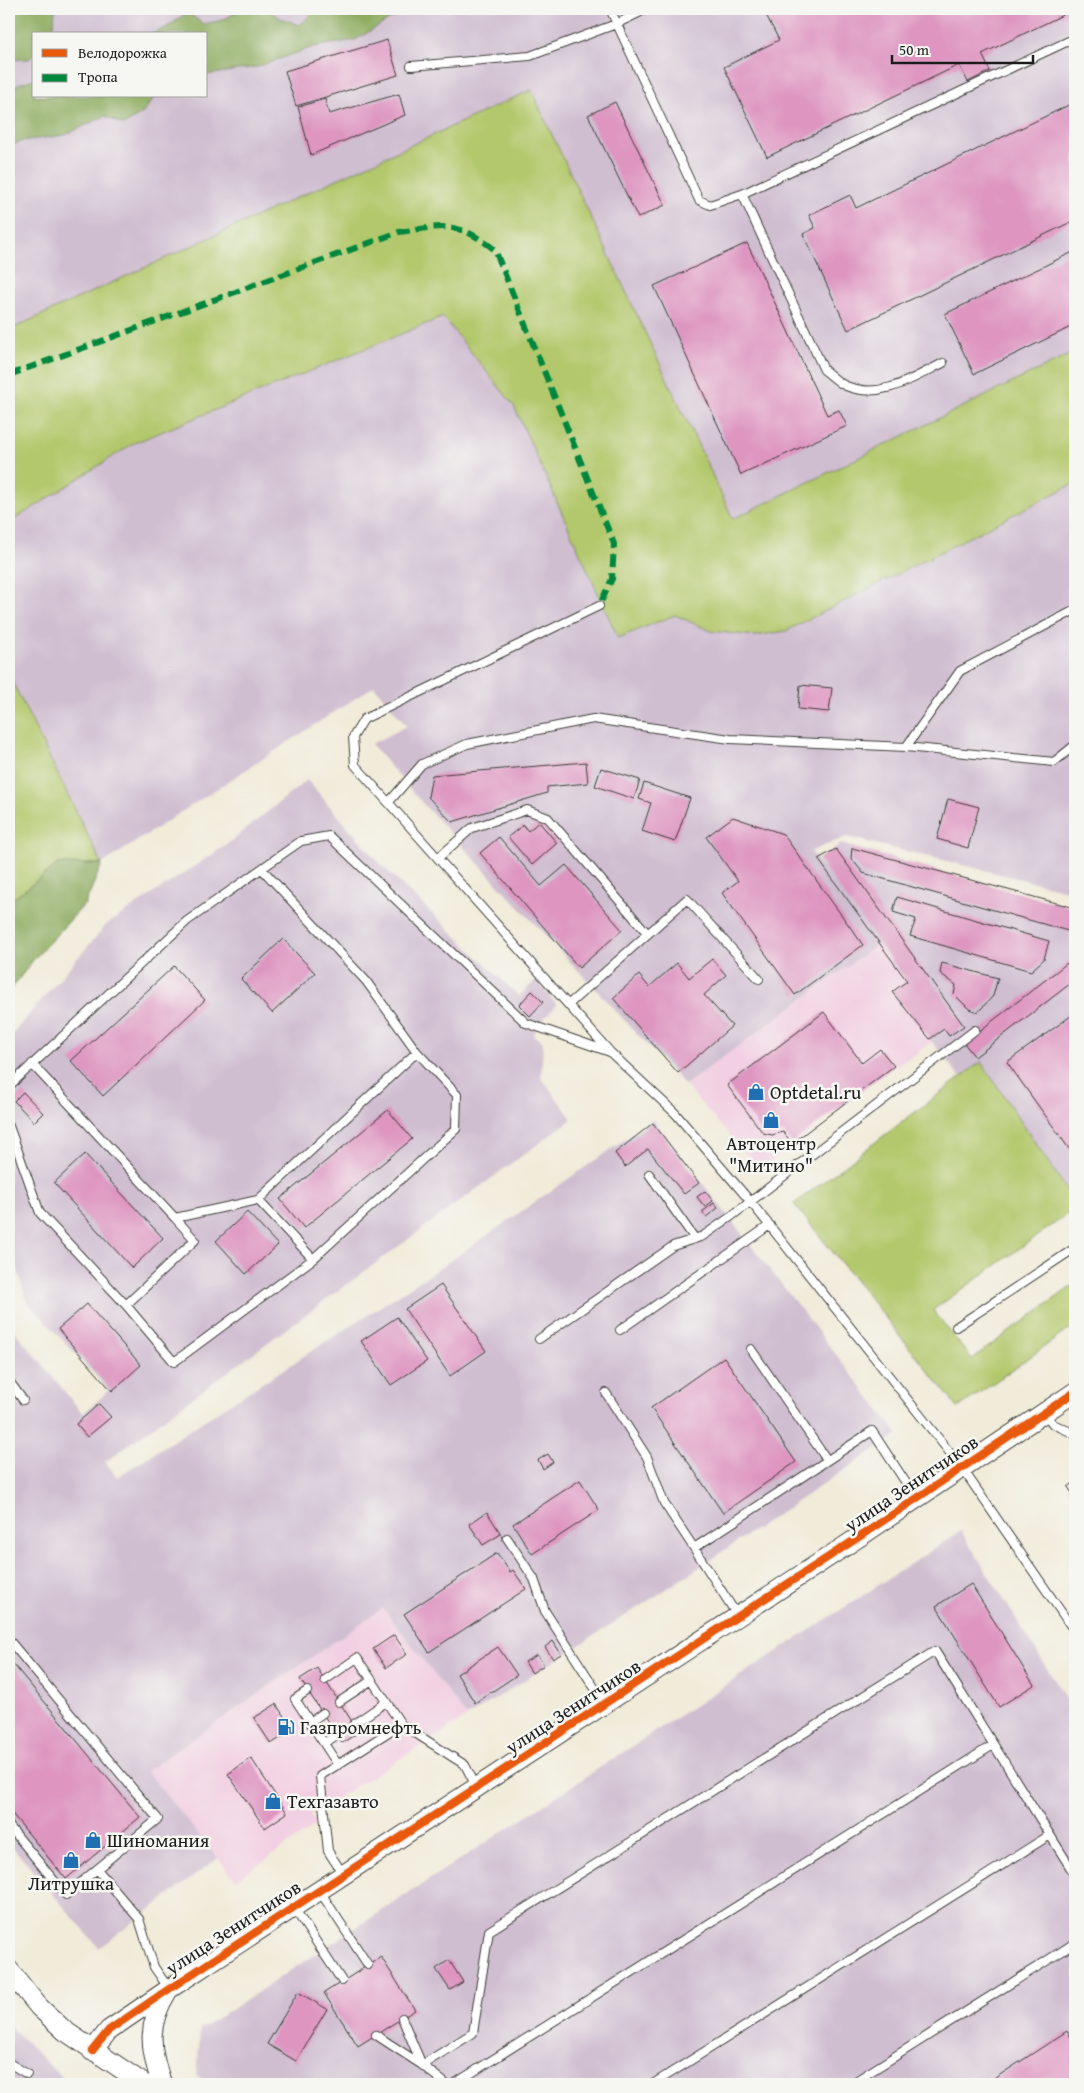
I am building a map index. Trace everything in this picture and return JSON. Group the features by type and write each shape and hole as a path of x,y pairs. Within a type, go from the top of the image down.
{"street":[{"name":"улица Зенитчиков","path":"92,2051 109,2030 169,1989 917,1499 1075,1392"},
{"path":"13,1982 65,2031 92,2051 144,2084"},
{"path":"162,2084 152,2043 153,2022 169,1989"}],"lane":[{"path":"610,9 699,200 710,205 742,194 1075,38"},
{"path":"411,66 530,56 616,24 647,9"},
{"path":"742,194 824,370 846,386 870,392 891,388 943,363"},
{"path":"600,606 364,719 353,737 355,765 612,1053 675,1113 750,1201 962,1468 1075,1632"},
{"path":"906,747 960,671 1075,610"},
{"path":"388,802 422,764 467,744 593,719 730,739 906,747 1054,762 1075,745"},
{"path":"438,858 472,828 526,810 548,818 648,934"},
{"path":"9,1086 187,921 301,841 329,836 526,1023 612,1053"},
{"path":"9,1126 40,1212 126,1305 174,1362 313,1259 456,1129 457,1095 417,1052 366,981 262,868"},
{"path":"568,1004 687,898 759,979"},
{"path":"539,1340 673,1246 703,1236 975,1030"},
{"path":"174,1218 258,1200 417,1052"},
{"path":"32,1064 195,1240 126,1305"},
{"path":"649,1174 694,1239"},
{"path":"258,1200 313,1259"},
{"path":"620,1330 770,1226"},
{"path":"956,1327 1075,1248"},
{"path":"751,1349 828,1460"},
{"path":"9,1381 23,1400"},
{"path":"606,1393 647,1457 664,1503 738,1616"},
{"path":"1044,1414 1053,1424 1075,1434"},
{"path":"694,1548 872,1431 917,1499"},
{"path":"507,1538 534,1579 545,1612 605,1704"},
{"path":"9,1640 158,1819 66,1895 9,1826"},
{"path":"422,2065 472,2033 489,1932 935,1651 1075,1875"},
{"path":"324,1680 357,1658 401,1724 465,1765 477,1788"},
{"path":"339,1702 372,1680"},
{"path":"308,1691 295,1700 338,1765"},
{"path":"354,1724 386,1702"},
{"path":"310,1722 322,1714"},
{"path":"343,1874 328,1850 320,1776 401,1724"},
{"path":"324,1744 337,1735"},
{"path":"454,2084 993,1744"},
{"path":"653,2084 1050,1835"},
{"path":"98,1869 139,1919 154,1967 169,1989"},
{"path":"320,1890 368,1965"},
{"path":"294,1907 342,1981"},
{"path":"852,2084 1075,1943"},
{"path":"402,2018 422,2065"},
{"path":"376,2035 422,2065 446,2084"},
{"path":"9,2063 27,2074"}],"shaded area":[{"path":"9,9 1075,9 1075,352 733,519 530,91 9,330"},
{"path":"443,317 514,406 618,638 675,615 711,631 786,631 1075,483 1075,892 847,837 811,851 830,878 818,859 841,844 1075,908 1075,1202 981,1062 960,1077 892,992 907,981 878,944 685,1085 423,804 371,744 407,726 374,686 102,864 9,675 9,523 134,443"},
{"path":"307,780 380,864 519,996 536,980 557,1005 545,1017 533,1035 543,1042 541,1077 572,1119 105,1462 117,1477 440,1268 653,1120 898,1434 665,1590 467,1717 383,1608 146,1771 218,1858 99,1948 9,1843 9,1324 83,1414 109,1390 27,1301 9,1241 9,1038 106,925 225,846"},
{"path":"878,944 907,981 892,992 932,1041 919,1053 894,1066 760,1170 685,1085"},
{"path":"961,1531 1075,1713 1075,2084 208,2084 197,2077 200,2030"},
{"path":"383,1608 467,1717 310,1815 317,1825 236,1880 145,1771"},
{"path":"9,2025 53,2069 70,2084 9,2084"}],"green space":[{"path":"9,9 55,9 53,32 32,32 32,57 29,59 9,60"},
{"path":"241,9 267,9 280,18 300,25 316,9 431,9 413,10 392,18 355,40 313,47 257,67 208,75 208,32 156,32 171,25 187,12 203,24 223,20"},
{"path":"32,80 32,98 154,98 143,113 124,125 105,116 65,135 22,141 9,147 9,92 18,84"},
{"path":"531,90 733,519 1075,352 1075,483 786,631 755,636 711,631 675,615 618,638 514,406 443,317 134,443 9,523 9,330"},
{"path":"9,675 102,864 58,864 9,902"},
{"path":"58,864 102,864 85,904 34,959 9,992 9,902"},
{"path":"981,1062 1075,1202 1075,1209 933,1310 972,1359 1075,1284 1075,1325 958,1408 794,1204"}],"building":[{"path":"763,9 1075,9 982,54 990,71 968,82 959,65 767,157 724,67 779,40"},
{"path":"387,40 398,75 296,106 285,71"},
{"path":"399,94 405,115 311,155 298,107 325,99 329,114"},
{"path":"615,102 665,205 638,218 588,115"},
{"path":"1075,102 1075,220 848,330 803,234 815,228 809,215 850,195 856,208"},
{"path":"747,243 827,415 839,410 847,426 741,475 654,286"},
{"path":"1075,251 1075,325 974,374 945,314"},
{"path":"800,685 832,688 829,712 798,709"},
{"path":"586,762 588,783 547,787 547,793 452,822 428,797 432,775"},
{"path":"601,768 640,780 634,799 595,786"},
{"path":"644,783 690,798 675,842 642,831 651,803 639,799"},
{"path":"948,799 979,807 968,848 937,839"},
{"path":"733,817 783,834 863,945 795,995 722,893 738,881 706,837"},
{"path":"539,822 557,843 532,865 508,837 523,825 528,831"},
{"path":"499,837 541,886 566,865 622,930 579,968 480,853"},
{"path":"852,848 1075,908 1075,933 863,873 851,858"},
{"path":"836,849 964,1026 949,1036 944,1029 930,1039 892,992 907,981 818,859"},
{"path":"897,897 1049,941 1044,959 1031,971 910,936 916,919 893,912"},
{"path":"283,939 315,973 272,1013 241,979"},
{"path":"1075,957 1075,980 975,1057 964,1043"},
{"path":"712,959 726,975 704,995 732,1026 678,1073 613,998 639,975 649,987 677,963 689,978"},
{"path":"942,963 998,978 993,996 978,1012 969,1009 954,994 956,985 940,973"},
{"path":"174,966 205,1000 103,1096 71,1061"},
{"path":"532,991 543,1002 530,1016 519,1005"},
{"path":"824,1012 862,1063 880,1049 894,1066 792,1143 783,1132 772,1135 763,1133 727,1085"},
{"path":"1075,1013 1075,1157 1007,1062"},
{"path":"23,1092 43,1113 34,1122 14,1101"},
{"path":"388,1110 412,1139 304,1228 280,1199"},
{"path":"653,1123 699,1183 684,1194 648,1149 625,1167 615,1153"},
{"path":"85,1154 163,1238 132,1268 54,1183"},
{"path":"705,1191 713,1201 705,1207 697,1197"},
{"path":"714,1203 718,1208 706,1217 702,1212"},
{"path":"247,1212 278,1245 246,1274 216,1241"},
{"path":"441,1285 486,1351 450,1376 405,1309"},
{"path":"87,1304 141,1365 112,1391 58,1329"},
{"path":"397,1317 427,1361 391,1385 361,1341"},
{"path":"724,1357 796,1462 723,1513 651,1408"},
{"path":"99,1404 111,1417 87,1437 76,1424"},
{"path":"548,1454 553,1462 543,1469 538,1460"},
{"path":"580,1480 599,1510 532,1554 513,1524"},
{"path":"1075,1482 1075,1498 1068,1487"},
{"path":"487,1512 501,1534 483,1545 469,1524"},
{"path":"497,1553 510,1572 513,1570 526,1589 429,1652 404,1614"},
{"path":"971,1584 1034,1685 999,1707 936,1606"},
{"path":"394,1635 407,1654 386,1668 373,1649"},
{"path":"553,1641 561,1654 553,1659 545,1647"},
{"path":"498,1647 517,1675 475,1703 457,1674"},
{"path":"537,1655 544,1665 532,1673 525,1662"},
{"path":"9,1659 140,1817 66,1879 9,1810"},
{"path":"317,1668 359,1732 342,1743 300,1679"},
{"path":"276,1704 293,1730 271,1744 254,1718"},
{"path":"251,1758 287,1813 265,1828 228,1774"},
{"path":"381,1957 415,2010 358,2046 324,1993"},
{"path":"449,1960 463,1982 450,1990 436,1969"},
{"path":"298,1992 327,2009 296,2061 267,2044"},
{"path":"1067,2031 1075,2044 1075,2084 986,2084"}],"marked path":[{"path":"9,375 399,232 439,227 460,230 482,240 495,250 614,544 612,579 599,606"}],"cycle path":[{"path":"92,2051 109,2030 169,1989 862,1535 1075,1392"}],"place":[{"name":"Optdetal.ru","path":"756,1092"},
{"name":"Автоцентр \"Митино\"","path":"771,1120"},
{"name":"Газпромнефть","path":"286,1727"},
{"name":"Техгазавто","path":"273,1801"},
{"name":"Шиномания","path":"93,1840"},
{"name":"Литрушка","path":"71,1860"}]}
